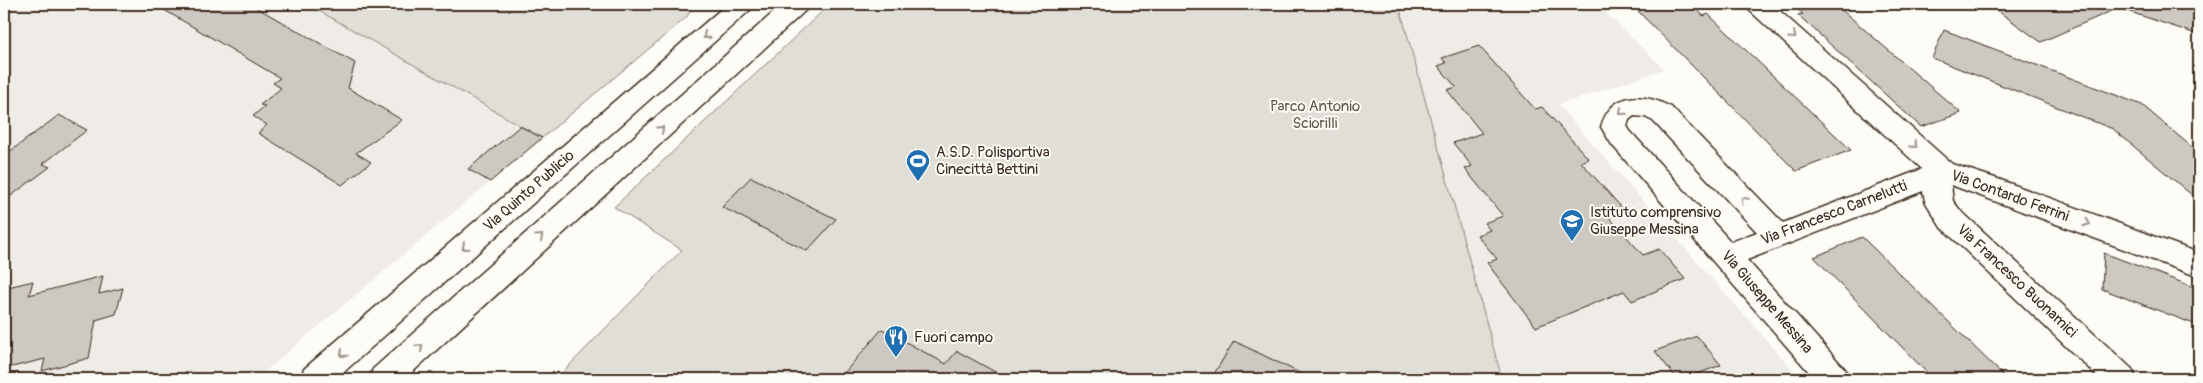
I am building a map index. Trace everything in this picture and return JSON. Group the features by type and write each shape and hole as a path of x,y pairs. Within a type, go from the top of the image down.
{"street":[{"name":"Via Quinto Publicio","path":"315,379 742,4"},
{"path":"384,379 776,14 798,4"},
{"name":"Via Contardo Ferrini","path":"1757,4 1943,172 1988,186 2199,265"},
{"name":"Via Giuseppe Messina","path":"1777,235 1662,114 1646,106 1634,106 1623,110 1616,117 1614,124 1621,138 1834,379"},
{"name":"Via Francesco Carnelutti","path":"1727,256 1943,172"},
{"name":"Via Francesco Buonamici","path":"1943,172 1938,181 1937,194 1950,218 2121,379"}],"shaded area":[{"path":"4,4 307,4 542,138 256,379 4,379"},
{"name":"Istituto comprensivo Giuseppe Messina","path":"1597,4 1664,69 1558,105 1801,379 1502,379 1399,5"}],"green space":[{"path":"307,4 693,5 687,17 542,138"},
{"name":"A.S.D. Polisportiva Cinecittà Bettini","path":"830,4 1403,4 1399,5 1502,379 556,379 682,250 614,207"}],"building":[{"path":"154,4 250,4 355,63 348,88 402,120 356,153 371,162 342,185 258,133 267,125 253,116 265,106 260,105 281,88 273,83 280,78"},
{"path":"1631,4 1690,4 1704,16 1708,14 1851,150 1796,171"},
{"path":"1791,4 1835,4 1961,113 1921,127 1798,15 1803,14"},
{"path":"1988,4 2177,4 2199,12 2199,35 2118,8 2041,42"},
{"path":"1944,30 2142,105 2199,153 2199,201 2113,129 1932,58"},
{"path":"1479,46 1535,109 1542,107 1589,159 1581,162 1622,208 1606,214 1643,255 1659,249 1685,279 1632,301 1624,291 1536,327 1487,263 1497,259 1477,235 1490,230 1484,223 1503,216 1465,169 1472,166 1453,143 1482,133 1447,90 1456,87 1438,66 1446,63 1442,58"},
{"path":"59,115 87,130 43,164 50,167 4,201 4,156"},
{"path":"520,126 542,138 490,182 468,169"},
{"path":"751,177 836,219 807,251 722,207"},
{"path":"1862,237 2007,379 1933,379 1814,257"},
{"path":"2104,253 2199,289 2199,326 2102,289"},
{"path":"103,276 99,294 123,288 116,314 96,320 89,358 42,371 45,359 4,369 4,288 33,281 29,295"},
{"name":"Fuori campo","path":"882,329 946,364 957,351 1008,379 839,379"},
{"path":"1697,336 1721,365 1684,379 1677,379 1655,351"},
{"path":"1234,341 1312,379 1211,379"}],"place":[{"name":"A.S.D. Polisportiva Cinecittà Bettini","path":"918,182"},
{"name":"Istituto comprensivo Giuseppe Messina","path":"1572,242"},
{"name":"Fuori campo","path":"896,358"}],"park label":[{"name":"Parco Antonio Sciorilli","path":"1315,114"}]}
